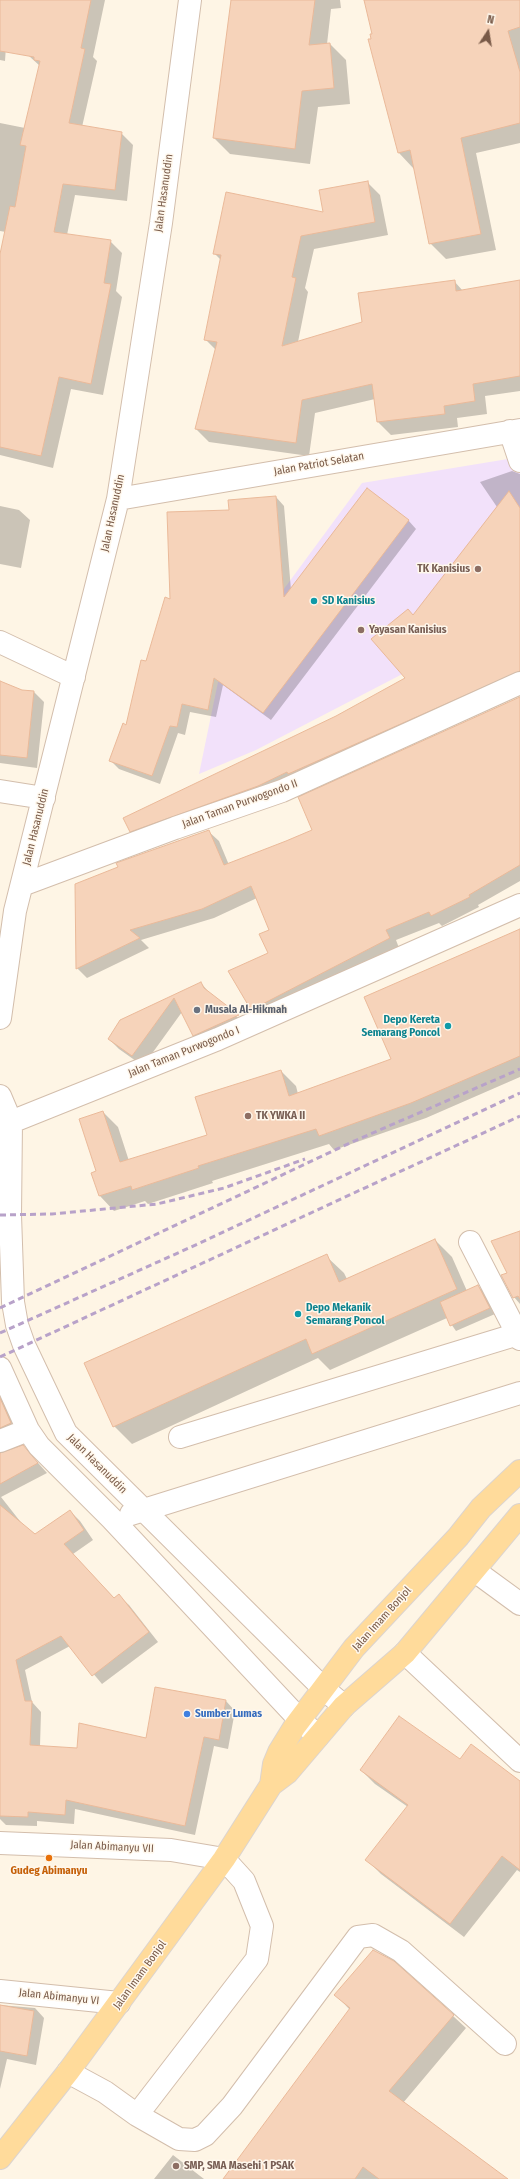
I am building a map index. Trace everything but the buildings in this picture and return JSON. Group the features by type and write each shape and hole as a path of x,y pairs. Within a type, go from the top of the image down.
{"main road":[{"name":"Jalan Imam Bonjol","path":"271,1785 274,1764 300,1720 325,1690 354,1648 458,1537 482,1508 520,1471"},
{"name":"Jalan Imam Bonjol","path":"0,2158 68,2072 224,1859 271,1785 287,1773 344,1706 405,1653 474,1571 517,1525"}],"street":[{"name":"Jalan Hasanuddin","path":"0,1018 15,911 118,499 161,223 190,0"},
{"name":"Jalan Patriot Selatan","path":"118,499 515,431"},
{"path":"515,431 520,461"},
{"path":"0,642 74,677"},
{"name":"Jalan Taman Purwogondo II","path":"22,886 175,828 282,792 520,683"},
{"path":"0,791 44,798"},
{"name":"Jalan Taman Purwogondo I","path":"6,1123 218,1039 520,906"},
{"name":"Jalan Hasanuddin","path":"0,1096 6,1123 12,1295 17,1325 24,1345 66,1433 325,1690 344,1706"},
{"path":"180,1438 519,1336 470,1242"},
{"path":"0,1368 28,1430 39,1446 112,1519 300,1720 318,1736"},
{"path":"112,1519 520,1393"},
{"path":"0,1441 28,1430"},
{"path":"474,1571 520,1604"},
{"path":"405,1653 520,1761"},
{"name":"Jalan Abimanyu VII","path":"0,1843 171,1850 224,1859"},
{"path":"137,2115 257,1959 262,1926 244,1881 224,1859"},
{"path":"68,2072 105,2092 137,2115 179,2139 195,2140 205,2135 232,2106 358,1937 373,1935 401,1951 505,2044"},
{"name":"Jalan Abimanyu VI","path":"0,1991 119,2003"}],"shaded area":[{"name":"Yayasan Kanisius","path":"520,457 520,574 414,668 256,750 199,774 219,677 362,483"}],"railway":[{"path":"0,1308 352,1142 520,1069"},
{"path":"0,1333 200,1243 520,1093"},
{"path":"0,1357 520,1116"},
{"path":"0,1215 52,1214 157,1204 224,1188 305,1159"}],"place":[{"name":"TK Kanisius","path":"478,569"},
{"name":"SD Kanisius","path":"314,601"},
{"name":"Yayasan Kanisius","path":"361,630"},
{"name":"Musala Al-Hikmah","path":"197,1010"},
{"name":"Depo Kereta Semarang Poncol","path":"448,1026"},
{"name":"TK YWKA II","path":"248,1116"},
{"name":"Depo Mekanik Semarang Poncol","path":"298,1314"},
{"name":"Sumber Lumas","path":"187,1714"},
{"name":"Gudeg Abimanyu","path":"49,1858"},
{"name":"SMP, SMA Masehi 1 PSAK","path":"176,2166"}]}
